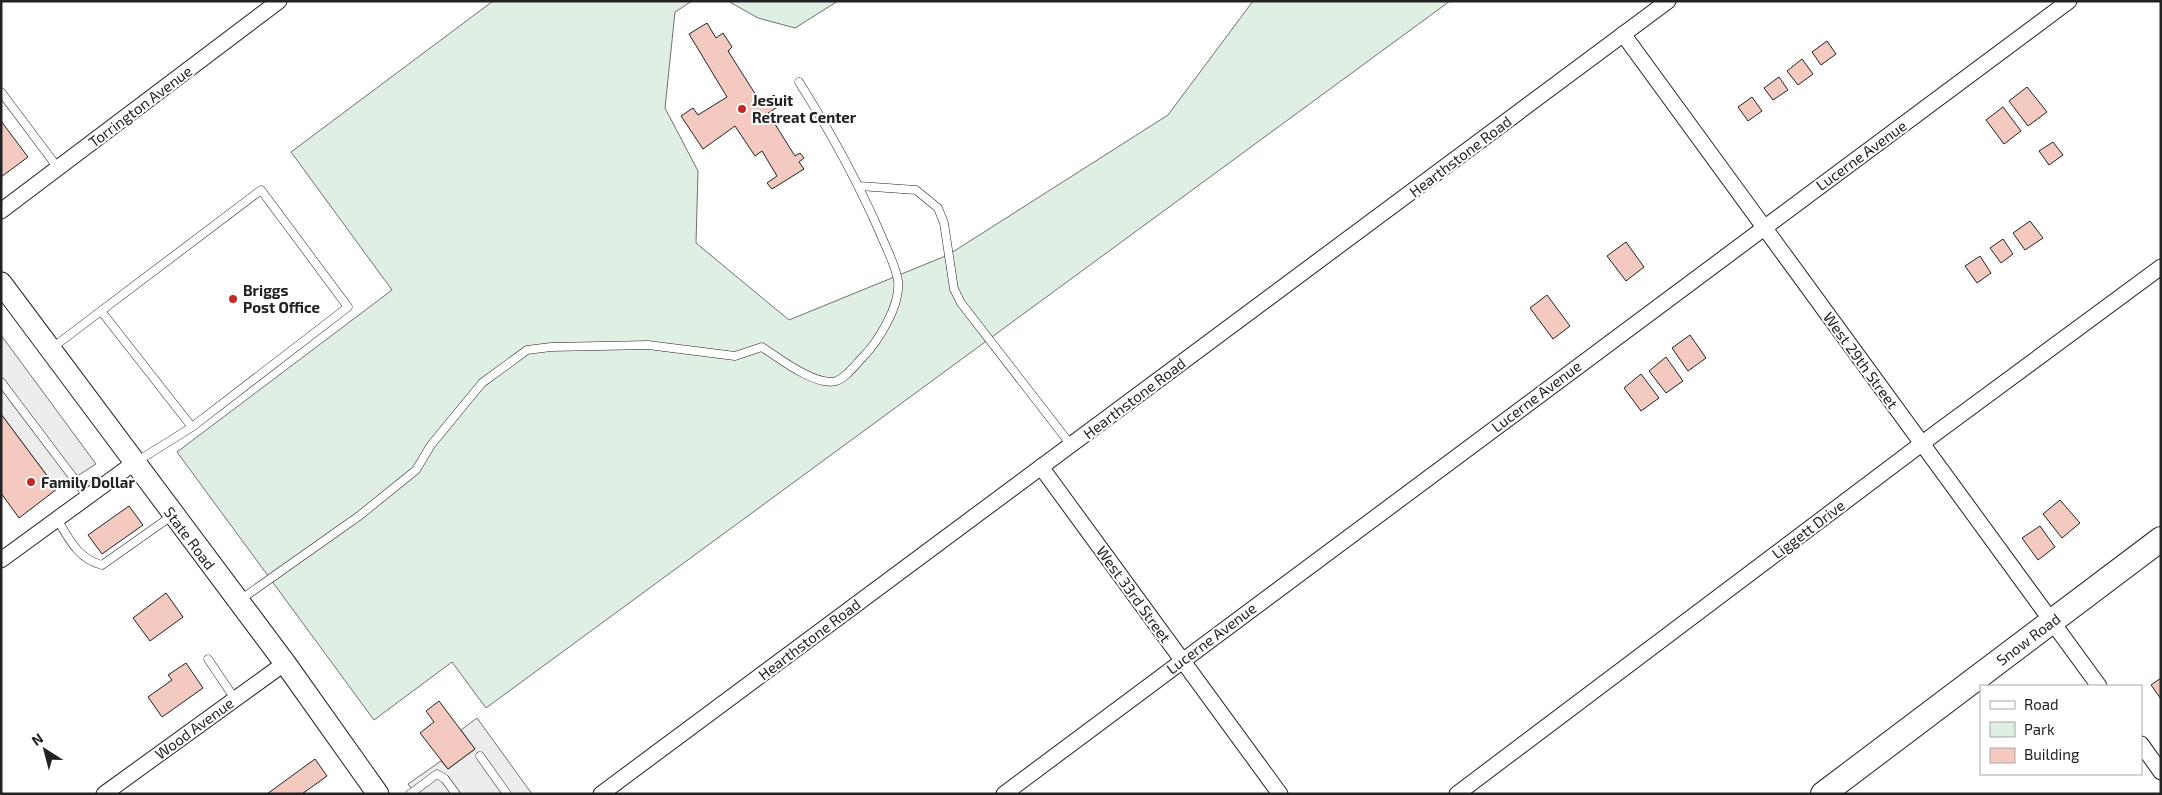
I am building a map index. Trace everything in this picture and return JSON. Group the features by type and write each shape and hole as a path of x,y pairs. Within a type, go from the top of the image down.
{"main road":[{"name":"State Road","path":"1,283 285,664 378,794"},
{"name":"Snow Road","path":"1823,794 2161,539"}],"street":[{"name":"Torrington Avenue","path":"1,211 279,1"},
{"name":"Hearthstone Road","path":"601,794 1668,1"},
{"name":"Lucerne Avenue","path":"1004,794 2069,1"},
{"name":"West 29th Street","path":"1623,34 2098,685"},
{"name":"Liggett Drive","path":"1457,794 1922,443 2161,267"},
{"path":"1,560 134,463"},
{"name":"West 33rd Street","path":"1041,467 1280,794"},
{"name":"Wood Avenue","path":"104,794 285,664"},
{"path":"2142,745 2161,772"}],"lane":[{"path":"238,601 359,516 416,470 431,445 482,383 527,350 551,347 648,345 736,356 762,347 810,377 827,382 841,379 864,356 884,329 898,298 898,281 893,264 859,186 799,82"},
{"path":"1,92 58,168"},
{"path":"859,186 916,190 938,208 944,224 954,289 1070,445"},
{"path":"50,349 261,190 348,307 192,427 134,463"},
{"path":"101,311 192,427"},
{"path":"1,382 88,497"},
{"path":"57,520 78,550 90,562 102,565 173,515"},
{"path":"208,660 235,699"},
{"path":"480,756 508,794"},
{"path":"410,794 437,774 445,779 456,794"}],"green space":[{"path":"493,1 692,1 675,12 665,108 698,171 696,243 789,320 948,255 1168,115 1253,1 1450,1 486,708 452,662 374,720 177,452 392,290 291,152"},
{"path":"728,1 838,1 795,28 758,18"}],"shaded area":[{"path":"1,335 96,464 57,489 1,414"},
{"path":"477,718 532,794 415,794 408,784 441,761 448,769 475,749 461,730"}],"building":[{"path":"707,23 716,38 723,33 732,47 728,51 761,103 774,95 781,105 768,113 795,156 800,153 804,158 799,162 804,169 772,189 767,183 777,176 762,151 755,156 735,126 703,149 681,116 693,108 698,115 727,97 689,34"},
{"path":"1827,41 1836,54 1821,65 1812,52"},
{"path":"1802,59 1813,74 1798,85 1787,71"},
{"path":"1779,77 1788,90 1773,100 1764,88"},
{"path":"2027,87 2047,112 2028,126 2009,101"},
{"path":"1752,97 1762,111 1748,121 1738,107"},
{"path":"2003,107 2021,131 2004,144 1986,120"},
{"path":"1,121 28,157 1,177"},
{"path":"2053,142 2063,155 2049,165 2039,151"},
{"path":"2030,221 2043,238 2025,250 2013,233"},
{"path":"2003,239 2013,254 2001,263 1990,248"},
{"path":"1626,242 1644,267 1626,281 1607,256"},
{"path":"1980,256 1991,273 1977,283 1965,266"},
{"path":"1547,295 1570,326 1553,339 1530,308"},
{"path":"1690,335 1706,358 1688,371 1672,348"},
{"path":"1666,357 1683,381 1666,393 1649,371"},
{"path":"1641,374 1659,398 1641,411 1624,388"},
{"path":"1,414 57,489 19,518 1,493"},
{"path":"2060,500 2080,523 2062,538 2043,514"},
{"path":"129,506 143,525 102,554 88,535"},
{"path":"2040,526 2055,547 2038,560 2022,538"},
{"path":"166,593 183,617 150,641 133,618"},
{"path":"186,663 203,688 162,717 148,697 172,680 168,675"},
{"path":"2161,678 2161,699 2151,685"},
{"path":"439,701 475,749 448,769 420,733 434,722 426,711"},
{"path":"315,759 327,776 302,794 267,794"}],"place":[{"name":"Jesuit Retreat Center","path":"742,109"},
{"name":"Briggs Post Office","path":"233,299"},
{"name":"Family Dollar","path":"31,482"}]}
